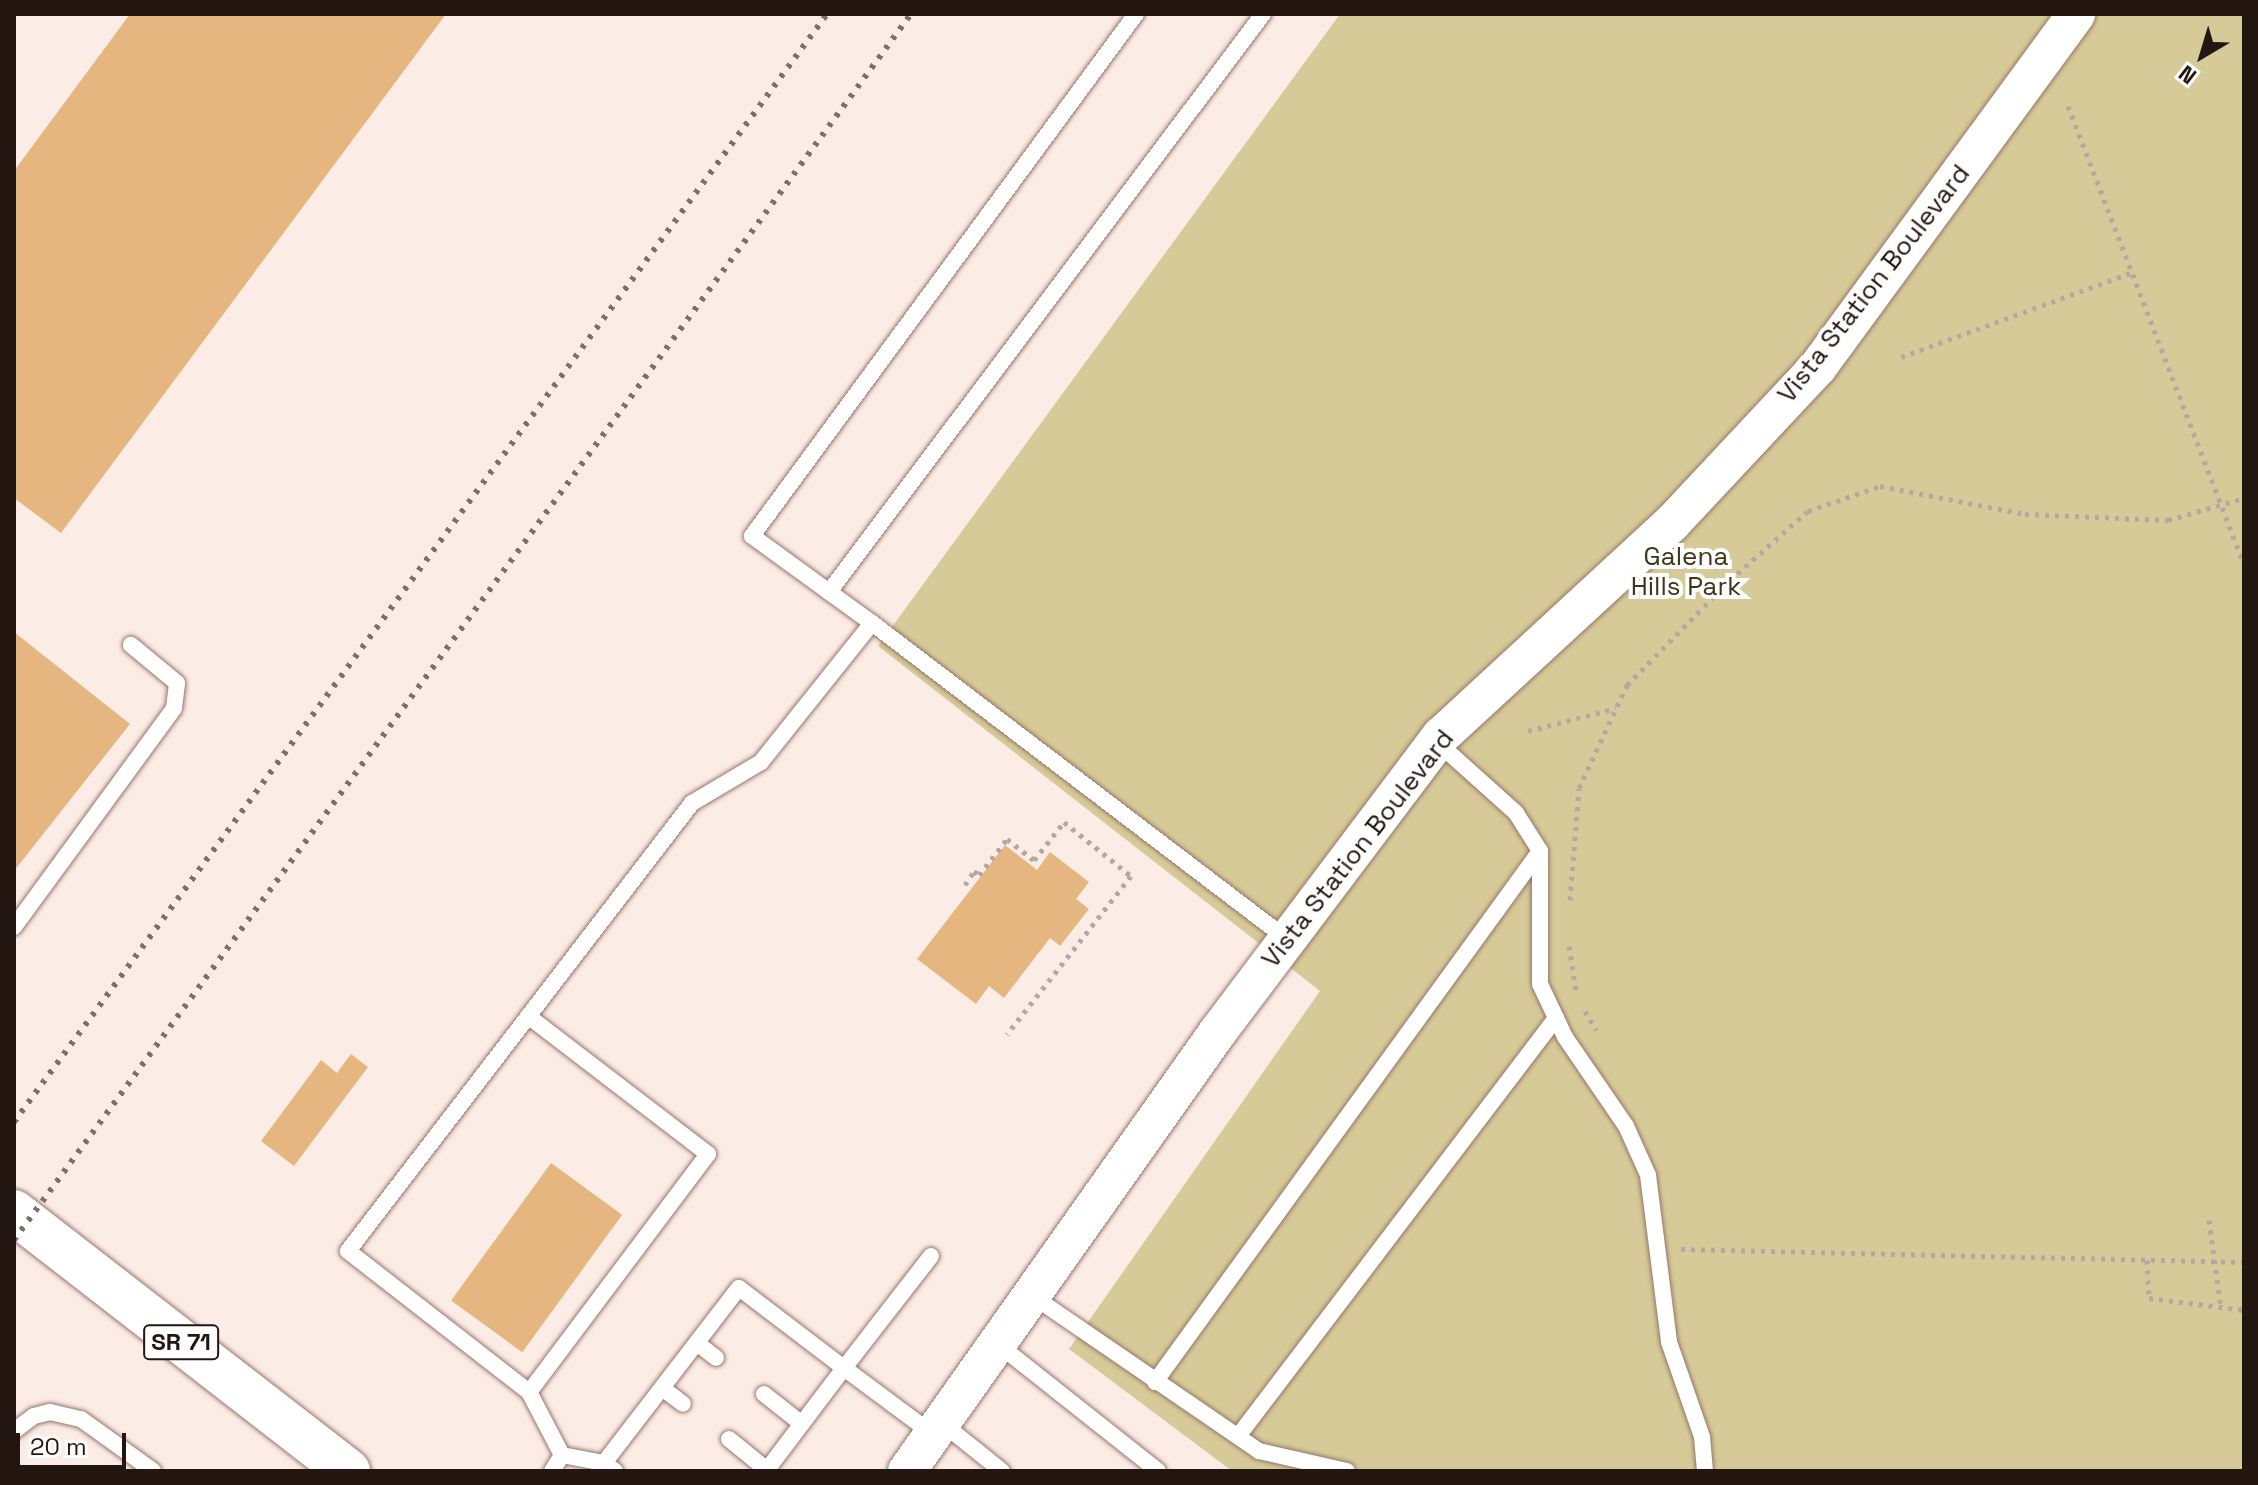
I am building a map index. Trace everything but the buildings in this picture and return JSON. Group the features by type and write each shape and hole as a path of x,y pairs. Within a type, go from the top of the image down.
{"main road":[{"name":"SR 71","path":"14,1212 348,1471"}],"street":[{"name":"Vista Station Boulevard","path":"907,1471 1287,939 1437,742 1672,523 1818,367 2076,14"}],"lane":[{"path":"1136,14 752,536 872,623 1287,939"},
{"path":"829,592 1263,14"},
{"path":"872,623 761,762 692,803 348,1251 529,1392 562,1455 610,1467 662,1388 739,1288 844,1368 1002,1471"},
{"path":"14,927 174,708 177,683 131,645"},
{"path":"1437,742 1516,813 1540,851 1540,984 1556,1018 1626,1126 1648,1175 1669,1342 1702,1437 1705,1471"},
{"path":"1155,1382 1540,851"},
{"path":"528,1016 708,1154 529,1392"},
{"path":"1239,1435 1556,1018"},
{"path":"729,1439 767,1470 931,1256"},
{"path":"1034,1297 1259,1451 1347,1471"},
{"path":"697,1343 716,1358"},
{"path":"999,1345 1158,1471"},
{"path":"662,1388 683,1404"},
{"path":"764,1394 802,1424"},
{"path":"14,1431 34,1416 50,1412 81,1419 153,1471"},
{"path":"552,1471 562,1455"}],"path":[{"path":"2068,106 2244,564"},
{"path":"1901,357 2130,273"},
{"path":"1568,914 1579,788 1627,685 1730,580 1808,511 1880,486 2025,514 2168,520 2244,498"},
{"path":"1528,731 1617,708"},
{"path":"965,885 974,871 979,875 1007,839 1034,860 1064,822 1131,876 1007,1034"},
{"path":"1567,930 1576,994 1602,1041"},
{"path":"2209,1220 2221,1308"},
{"path":"1679,1235 1679,1249 2244,1262"},
{"path":"2147,1260 2149,1298 2244,1310"}],"green space":[{"name":"Galena Hills Park","path":"1340,14 2244,14 2244,1471 1232,1471 1069,1349 1320,991 878,646"}],"railway":[{"path":"14,1122 827,14"},
{"path":"14,1240 911,14"}]}
